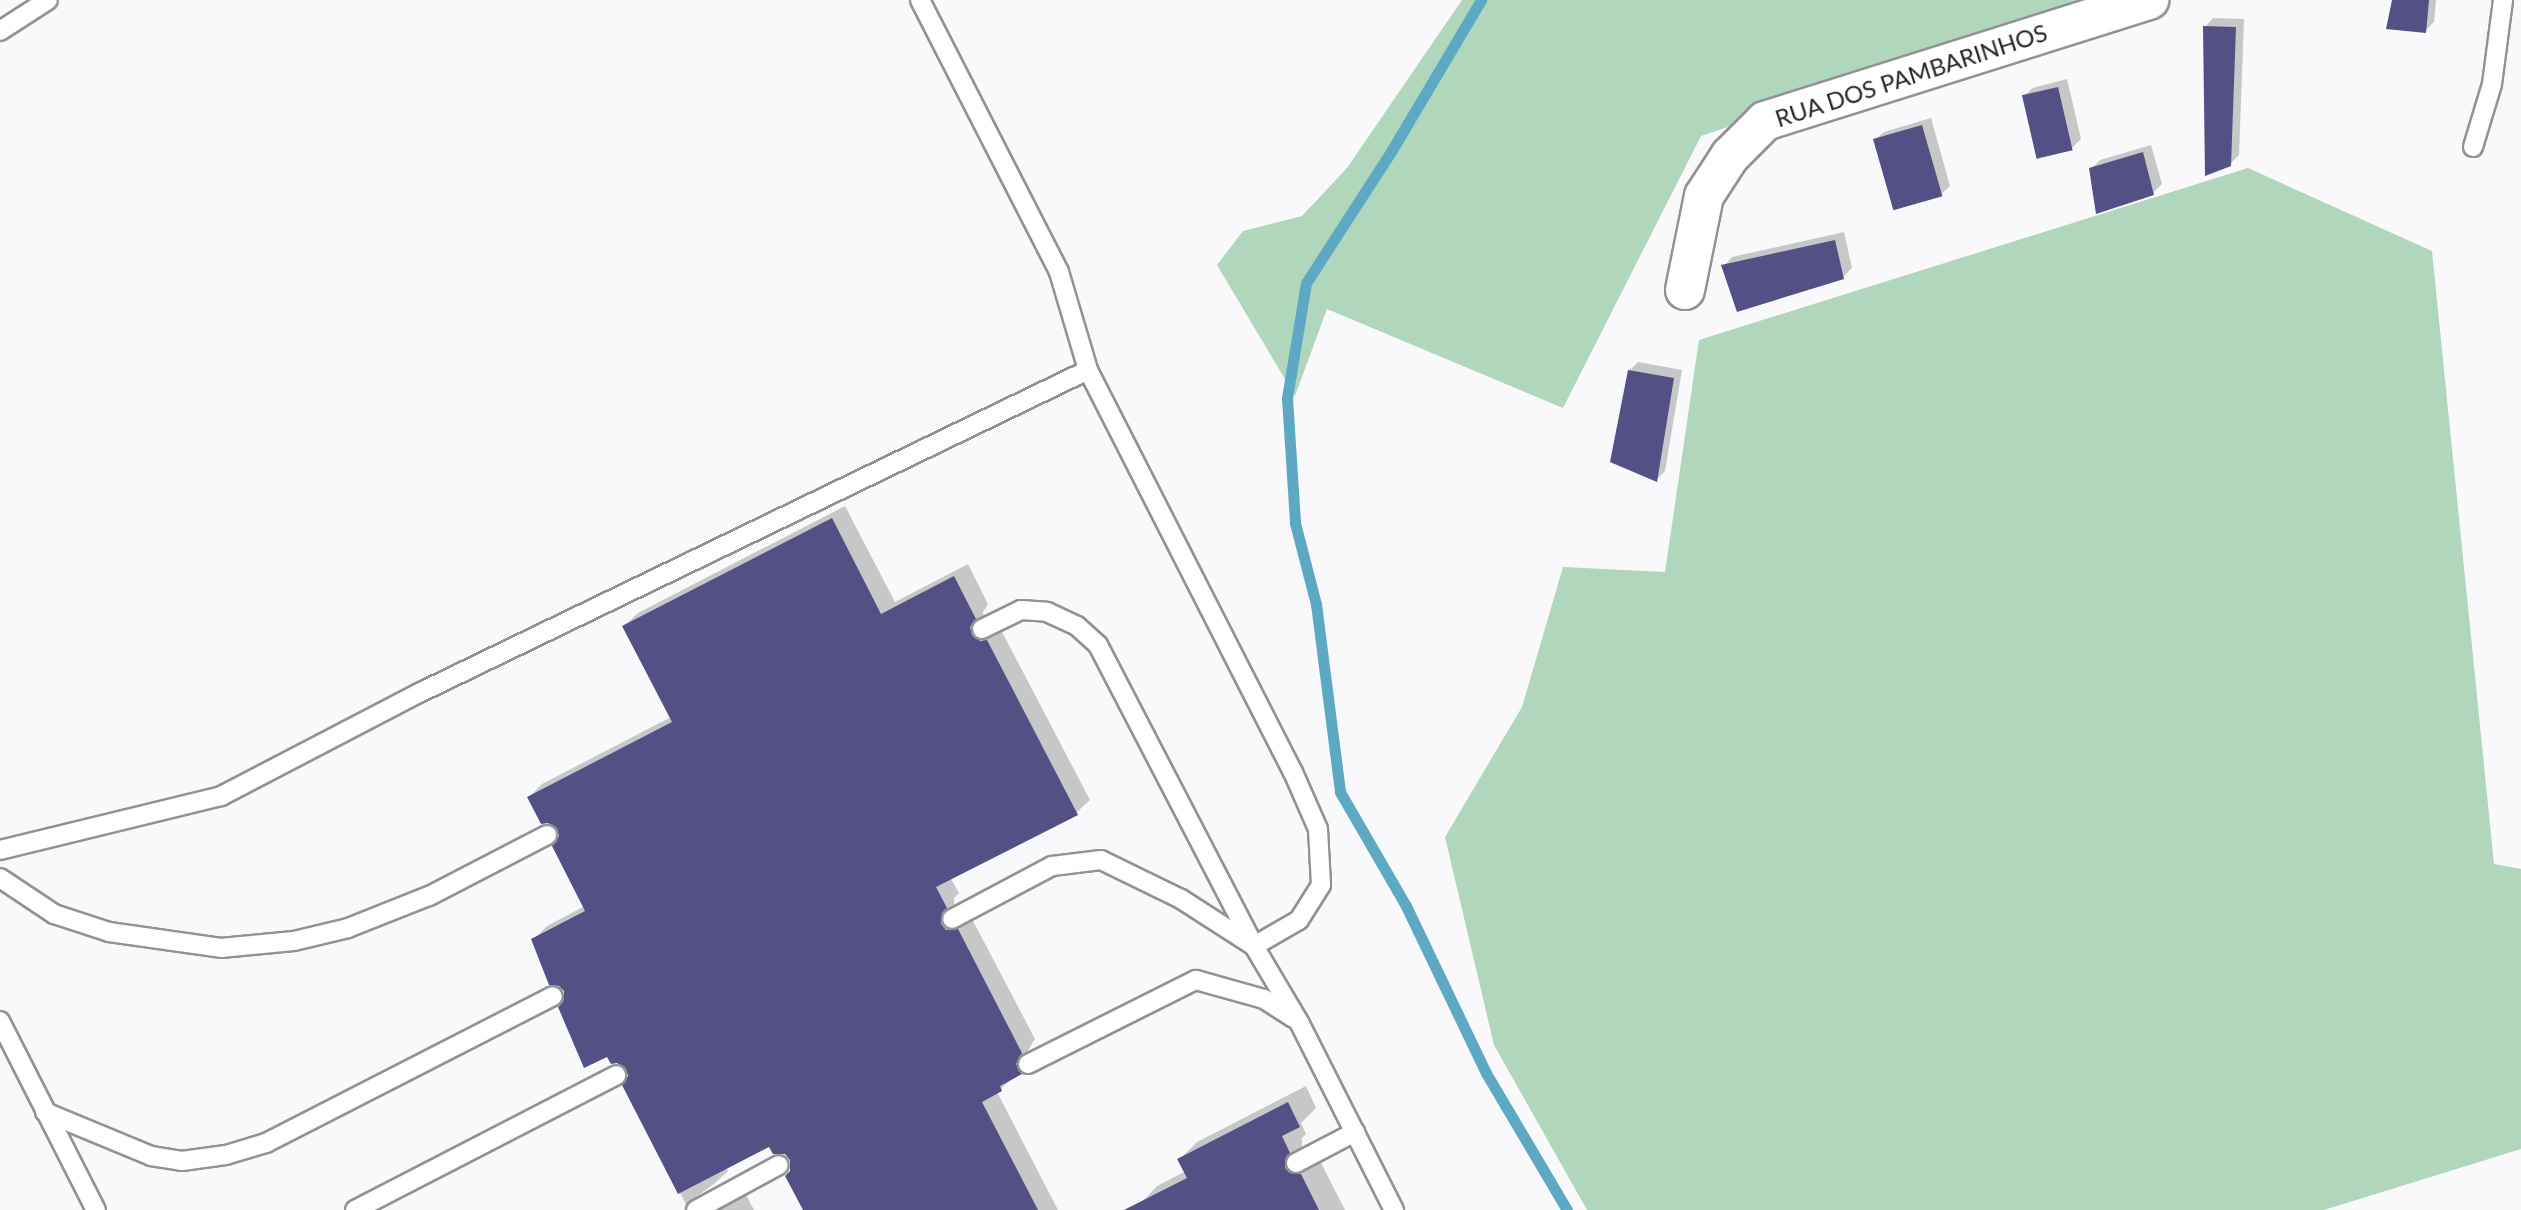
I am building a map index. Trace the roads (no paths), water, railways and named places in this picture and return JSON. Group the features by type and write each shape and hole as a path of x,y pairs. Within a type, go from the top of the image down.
{"street":[{"name":"RUA DOS PAMBARINHOS","path":"1685,290 1704,196 1730,156 1765,121 2149,0"}],"lane":[{"path":"0,31 48,0"},
{"path":"920,0 1059,272 1088,370 1293,772 1318,829 1321,885 1299,920 1254,946"},
{"path":"2473,147 2492,84 2503,0"},
{"path":"0,850 221,796 419,693 1088,370"},
{"path":"982,629 1021,610 1047,612 1077,626 1098,645 1254,946 1299,1022 1394,1210"},
{"path":"0,878 54,914 109,932 221,948 294,941 348,928 429,896 547,835"},
{"path":"952,919 1052,866 1101,860 1181,899 1254,946"},
{"path":"1028,1064 1196,980 1264,999 1299,1022"},
{"path":"45,1112 151,1156 182,1161 226,1155 266,1143 553,996"},
{"path":"0,1021 96,1210"},
{"path":"355,1210 616,1075"},
{"path":"1296,1163 1355,1132"},
{"path":"696,1210 779,1165"}],"waterway":[{"path":"1481,0 1392,150 1306,283 1287,398 1295,523 1316,604 1340,792 1406,906 1486,1073 1567,1210"}]}
